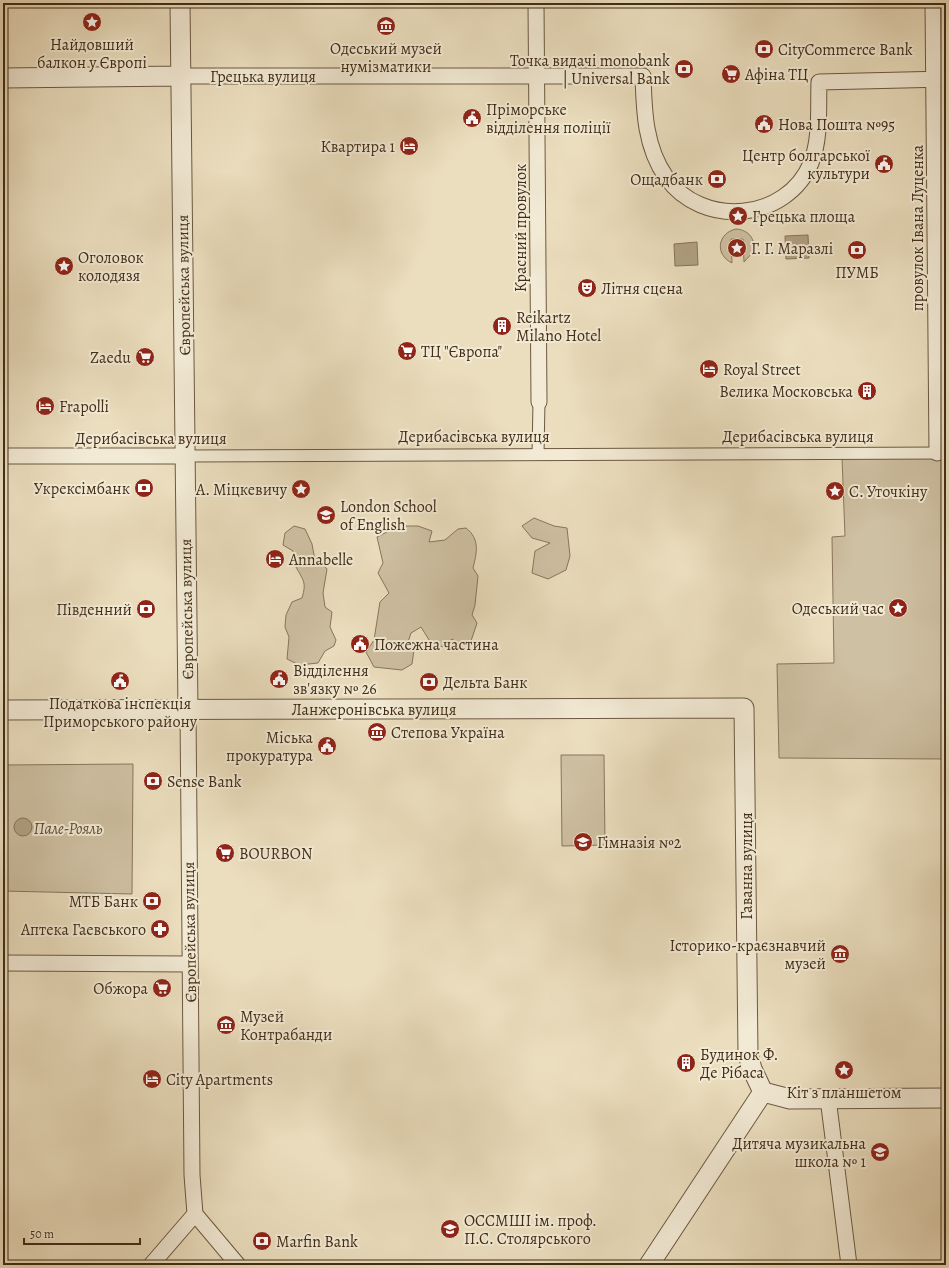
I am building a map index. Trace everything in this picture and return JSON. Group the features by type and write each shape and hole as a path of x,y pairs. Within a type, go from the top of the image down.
{"street":[{"name":"Європейська вулиця","path":"180,3 190,964 193,1182 195,1214"},
{"name":"Красний провулок","path":"536,3 538,76 538,454"},
{"name":"провулок Івана Луценка","path":"933,3 940,80 941,453"},
{"name":"Грецька вулиця","path":"3,78 181,76 642,76 645,116 648,133 652,148 666,178 677,190 697,204 720,212 736,213 753,211 782,198 794,188 803,177 816,147 819,82 940,80"},
{"name":"Дерибасівська вулиця","path":"3,456 941,453"},
{"name":"Ланжеронівська вулиця","path":"3,710 744,708"},
{"name":"Гаванна вулиця","path":"744,708 748,1054 752,1070 763,1092"},
{"path":"3,963 190,964"},
{"path":"649,1265 763,1092 790,1100 828,1098 946,1098"},
{"path":"828,1098 849,1265"},
{"path":"151,1265 195,1214 238,1265"}],"green space":[{"path":"736,229 748,233 752,239 754,247 753,252 744,262 743,239 731,239 732,263 722,254 720,244 725,235"},
{"path":"842,457 946,457 946,759 779,758 777,664 834,663 832,537 845,536"},
{"path":"534,518 554,526 567,528 570,556 566,570 548,579 532,573 535,551 550,543 532,538 522,526"},
{"path":"294,526 305,529 312,544 314,555 327,569 323,593 325,607 332,612 330,627 336,640 334,646 325,651 318,663 299,665 287,659 289,637 285,627 286,615 292,602 302,598 304,588 304,581 295,565 293,551 283,545 285,533"},
{"path":"399,526 418,526 432,531 429,542 445,540 458,529 466,528 474,537 475,541 476,557 473,568 478,576 475,605 472,615 477,623 470,644 464,647 452,639 443,647 431,643 421,627 411,633 408,642 414,650 412,664 402,670 374,667 366,652 374,640 380,602 389,593 378,573 383,563 377,537"},
{"path":"561,755 604,755 605,845 562,846"},
{"name":"Пале-Рояль","path":"133,764 132,894 3,891 3,765"}],"shaded area":[{"path":"808,235 809,258 786,259 785,236"},
{"path":"697,242 698,265 675,266 674,244"},
{"path":"23,818 29,821 32,827 29,833 23,836 17,833 14,827 17,821"}],"place":[{"name":"Найдовший балкон у Європі","path":"92,22"},
{"name":"Одеський музей нумізматики","path":"386,26"},
{"name":"CityCommerce Bank","path":"764,49"},
{"name":"Точка видачі monobank | Universal Bank","path":"684,69"},
{"name":"Афіна ТЦ","path":"731,74"},
{"name":"Прiморське відділення поліції","path":"472,118"},
{"name":"Нова Пошта №95","path":"764,124"},
{"name":"Квартира 1","path":"409,146"},
{"name":"Центр болгарської культури","path":"884,164"},
{"name":"Ощадбанк","path":"717,179"},
{"name":"Грецька площа","path":"738,216"},
{"name":"Г. Г. Маразлі","path":"737,248"},
{"name":"ПУМБ","path":"857,250"},
{"name":"Оголовок колодязя","path":"64,266"},
{"name":"Літня сцена","path":"587,288"},
{"name":"Reikartz Milano Hotel","path":"502,326"},
{"name":"ТЦ \"Європа\"","path":"407,351"},
{"name":"Zaedu","path":"145,357"},
{"name":"Royal Street","path":"709,369"},
{"name":"Велика Московська","path":"867,391"},
{"name":"Frapolli","path":"45,406"},
{"name":"Укрексімбанк","path":"144,488"},
{"name":"А. Міцкевичу","path":"301,489"},
{"name":"С. Уточкіну","path":"835,491"},
{"name":"London School of English","path":"326,515"},
{"name":"Annabelle","path":"275,559"},
{"name":"Одеський час","path":"898,608"},
{"name":"Південний","path":"146,609"},
{"name":"Пожежна частина","path":"360,644"},
{"name":"Відділення зв'язку № 26","path":"279,679"},
{"name":"Податкова інспекція Приморського району","path":"120,681"},
{"name":"Дельта Банк","path":"429,682"},
{"name":"Степова Україна","path":"377,732"},
{"name":"Міська прокуратура","path":"327,746"},
{"name":"Sense Bank","path":"153,781"},
{"name":"Гімназія №2","path":"583,842"},
{"name":"BOURBON","path":"225,853"},
{"name":"МТБ Банк","path":"152,901"},
{"name":"Аптека Гаевського","path":"160,929"},
{"name":"Історико-краєзнавчий музей","path":"840,954"},
{"name":"Обжора","path":"162,988"},
{"name":"Музей Контрабанди","path":"226,1025"},
{"name":"Будинок Ф. Де Рібаса","path":"686,1063"},
{"name":"Кіт з планшетом","path":"844,1070"},
{"name":"City Apartments","path":"152,1079"},
{"name":"Дитяча музикальна школа № 1","path":"880,1152"},
{"name":"ОССМШІ ім. проф. П.С. Столярського","path":"450,1229"},
{"name":"Marfin Bank","path":"262,1241"}]}
